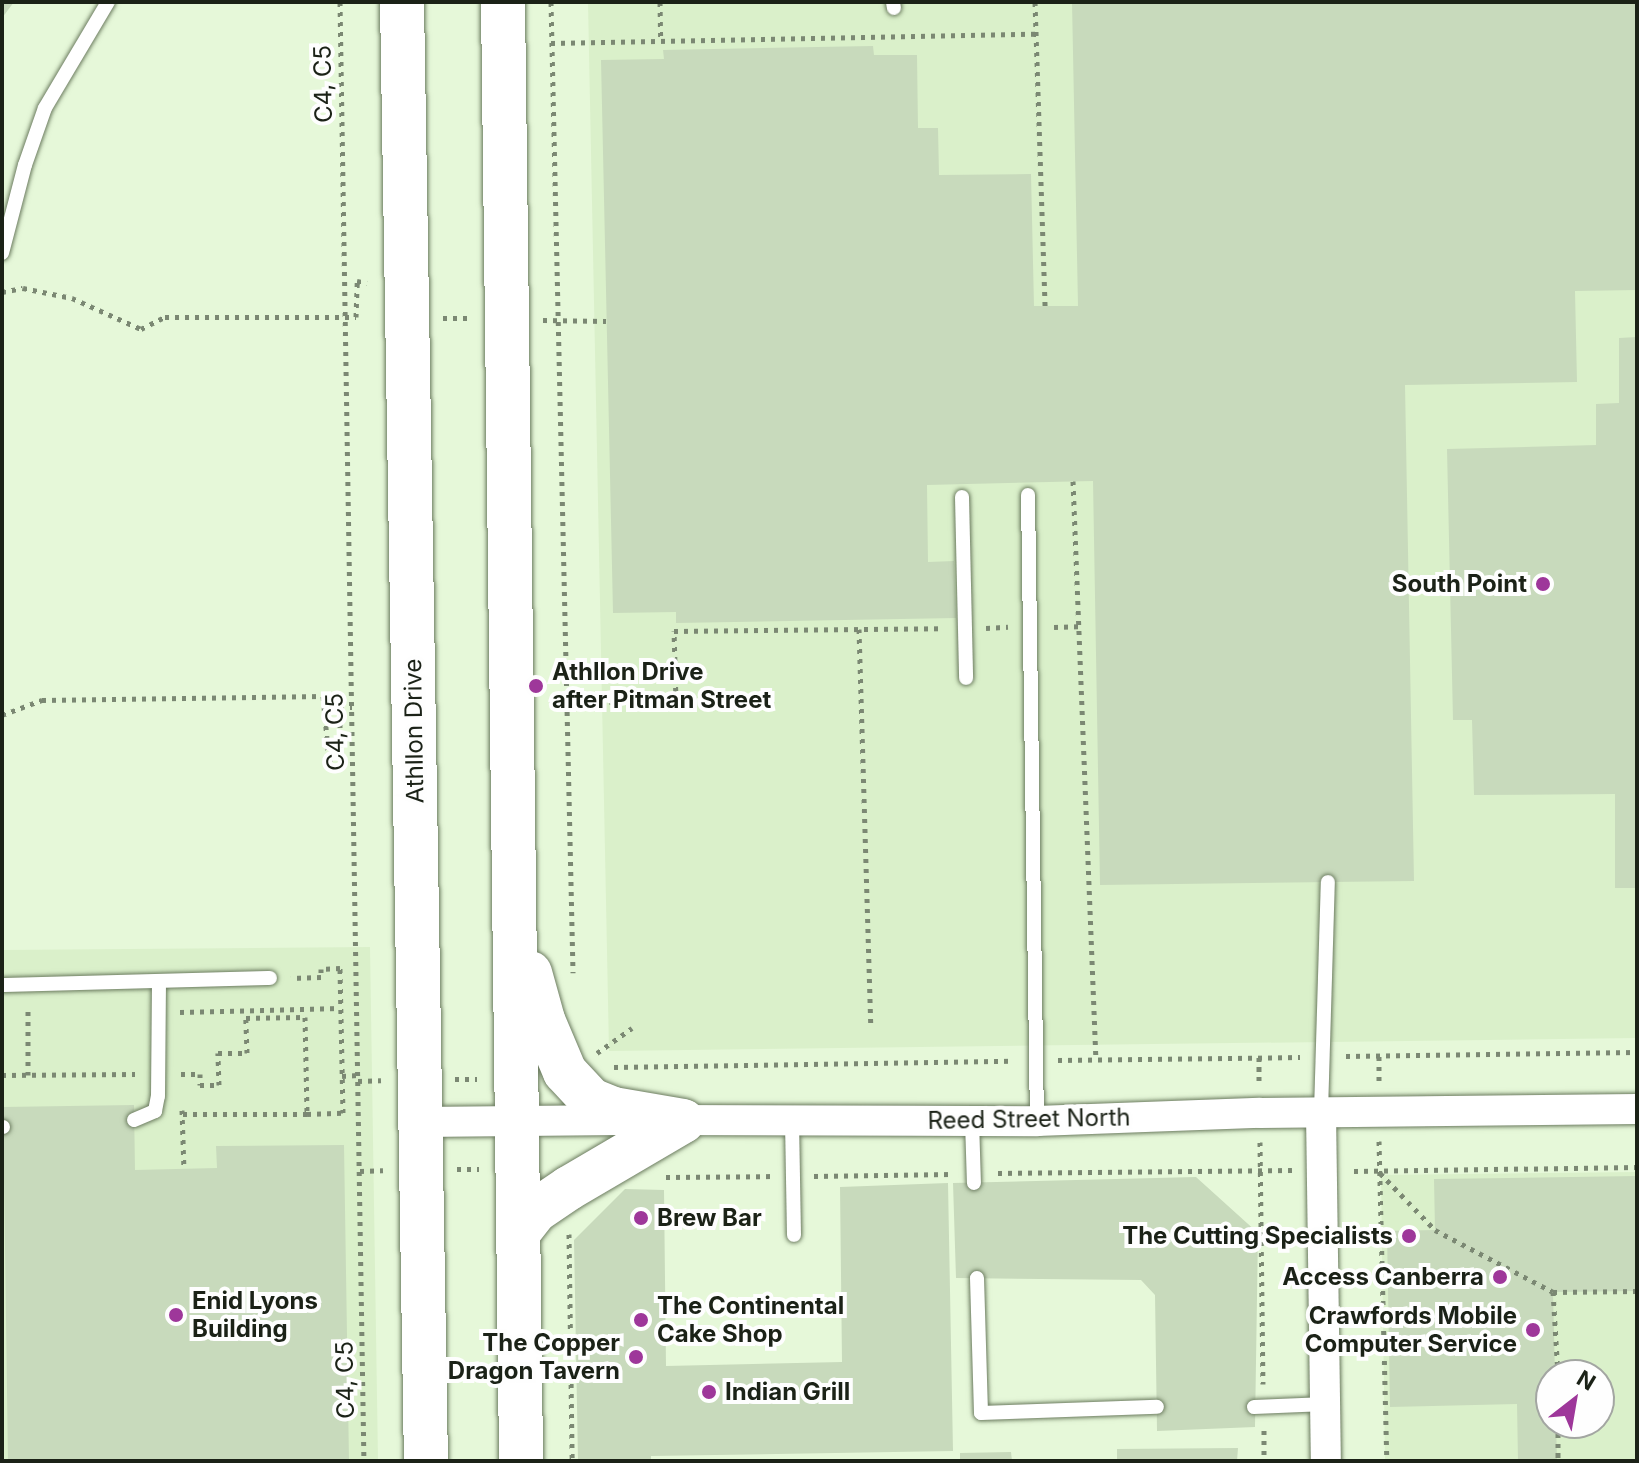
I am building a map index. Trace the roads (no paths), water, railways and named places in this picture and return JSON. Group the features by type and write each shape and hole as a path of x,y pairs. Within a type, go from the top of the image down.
{"main road":[{"name":"Athllon Drive","path":"402,2 426,1461"},
{"path":"503,2 521,1461"},
{"path":"514,916 543,1020 565,1072 591,1100 613,1109 683,1121"},
{"path":"518,1233 535,1211 683,1121"}],"street":[{"name":"Reed Street North","path":"420,1122 1037,1121 1321,1112 1637,1109"},
{"path":"1321,1112 1326,1461"}],"lane":[{"path":"2,253 25,165 45,108 108,2"},
{"path":"1028,495 1037,1121"},
{"path":"962,497 966,678"},
{"path":"1321,1112 1328,882"},
{"path":"2,985 270,978"},
{"path":"134,1120 155,1111 159,981"},
{"path":"792,1121 794,1235"},
{"path":"972,1121 974,1178"},
{"path":"977,1278 981,1413 1157,1407"},
{"path":"1259,1406 1326,1404"}],"place":[{"name":"South Point","path":"1543,584"},
{"name":"Athllon Drive after Pitman Street","path":"536,686"},
{"name":"Brew Bar","path":"641,1218"},
{"name":"The Cutting Specialists","path":"1409,1236"},
{"name":"Access Canberra","path":"1500,1277"},
{"name":"Enid Lyons Building","path":"176,1315"},
{"name":"The Continental Cake Shop","path":"641,1320"},
{"name":"Crawfords Mobile Computer Service","path":"1533,1330"},
{"name":"The Copper Dragon Tavern","path":"636,1357"},
{"name":"Indian Grill","path":"709,1392"}]}
